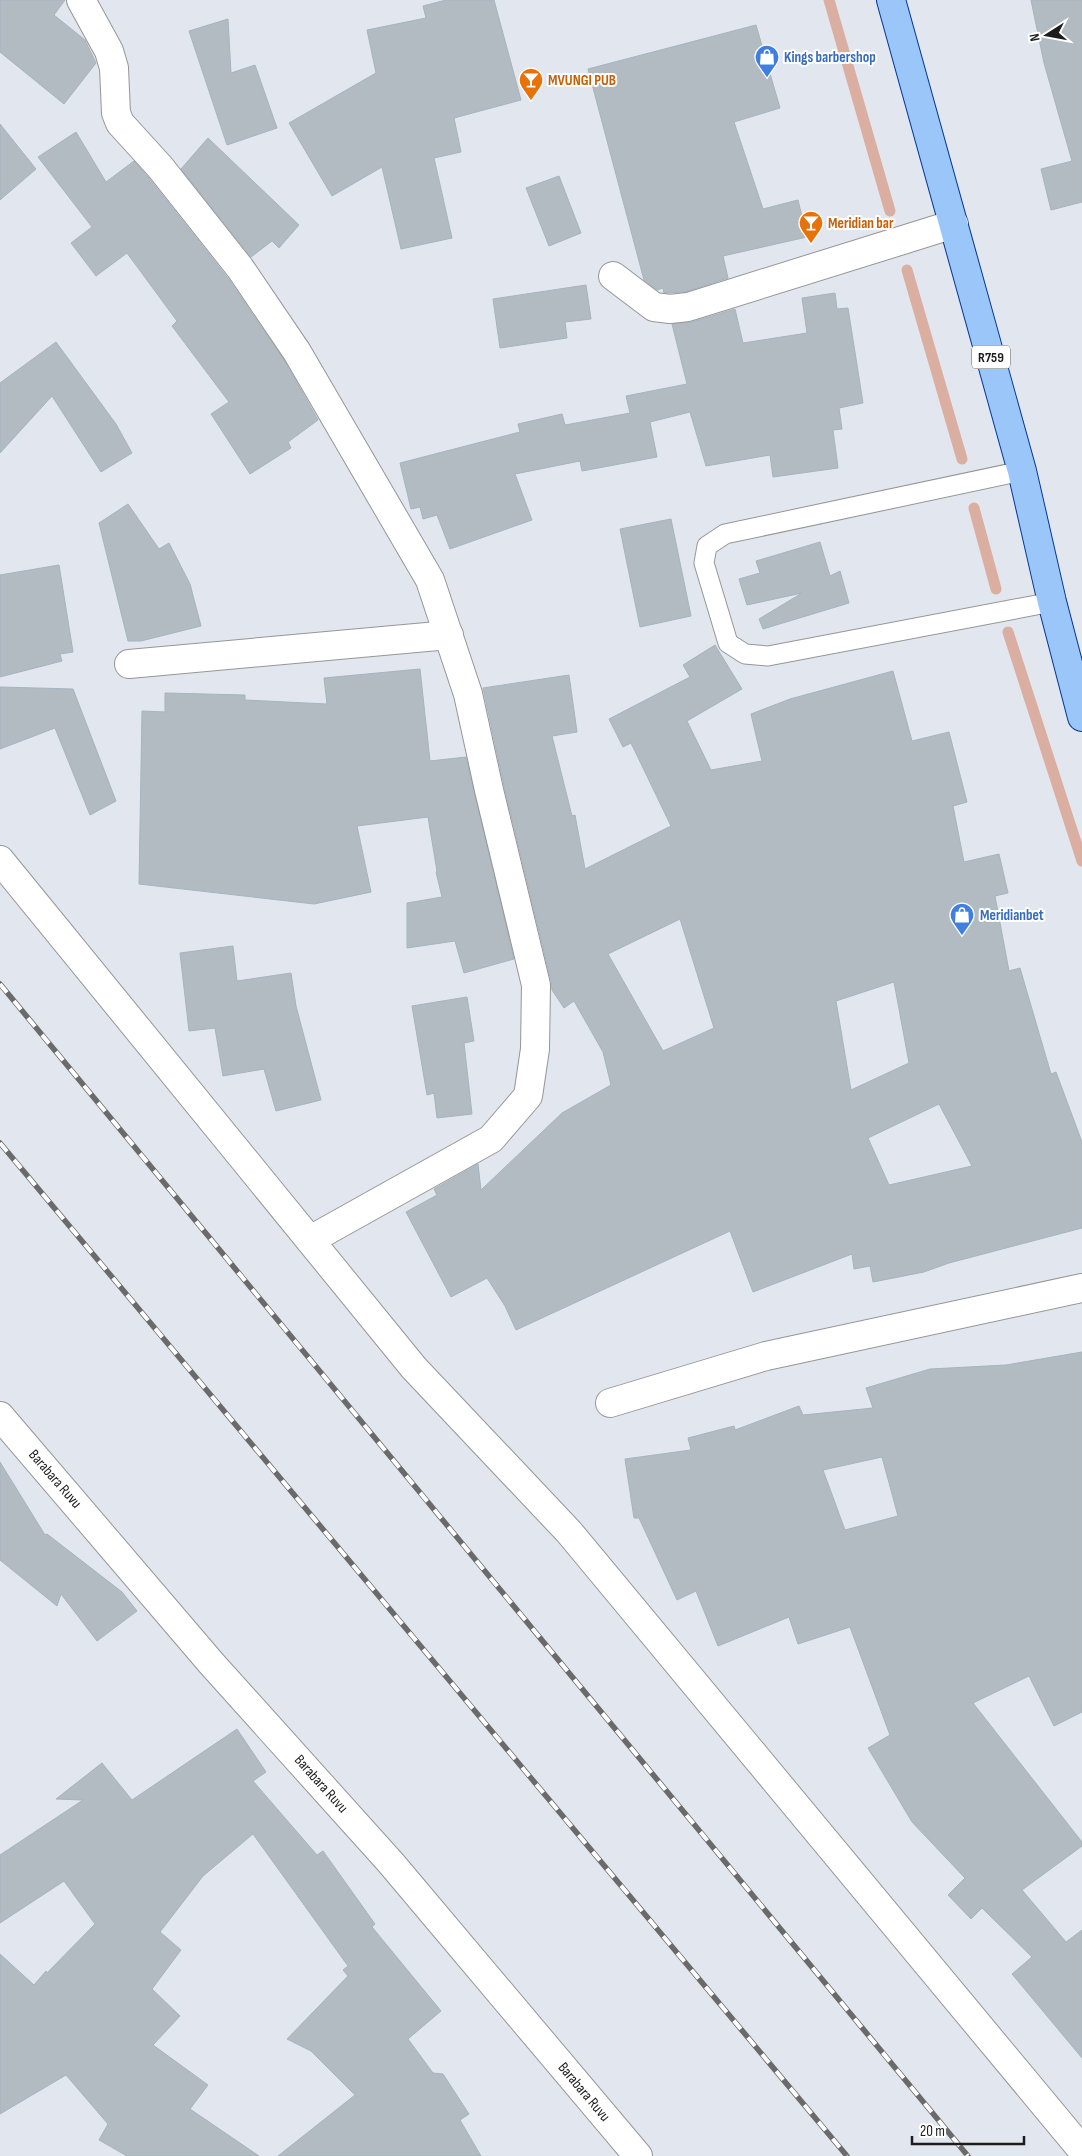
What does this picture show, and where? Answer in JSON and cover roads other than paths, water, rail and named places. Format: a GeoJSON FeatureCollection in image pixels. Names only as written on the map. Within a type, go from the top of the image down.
{"type":"FeatureCollection","features":[{"type":"Feature","properties":{"kind":"main road","name":"R759"},"geometry":{"type":"LineString","coordinates":[[891,0],[1022,471],[1052,602],[1082,717]]}},
{"type":"Feature","properties":{"kind":"street"},"geometry":{"type":"LineString","coordinates":[[81,0],[109,52],[114,68],[116,113],[120,122],[160,167],[240,268],[298,352],[430,580],[468,694],[536,985],[535,1049],[528,1096],[491,1139],[310,1240]]}},
{"type":"Feature","properties":{"kind":"street"},"geometry":{"type":"LineString","coordinates":[[613,276],[654,307],[670,309],[688,307],[954,224]]}},
{"type":"Feature","properties":{"kind":"street"},"geometry":{"type":"LineString","coordinates":[[129,664],[449,636]]}},
{"type":"Feature","properties":{"kind":"street"},"geometry":{"type":"LineString","coordinates":[[0,860],[414,1368],[569,1532],[1082,2150]]}},
{"type":"Feature","properties":{"kind":"street"},"geometry":{"type":"LineString","coordinates":[[610,1403],[766,1356],[1082,1288]]}},
{"type":"Feature","properties":{"kind":"street","name":"Barabara Ruvu"},"geometry":{"type":"LineString","coordinates":[[0,1416],[212,1664],[391,1862],[638,2156]]}},
{"type":"Feature","properties":{"kind":"lane"},"geometry":{"type":"LineString","coordinates":[[1022,471],[725,534],[707,546],[704,563],[728,643],[745,654],[768,656],[1052,602]]}},
{"type":"Feature","properties":{"kind":"waterway"},"geometry":{"type":"LineString","coordinates":[[829,0],[890,211]]}},
{"type":"Feature","properties":{"kind":"waterway"},"geometry":{"type":"LineString","coordinates":[[907,270],[962,459]]}},
{"type":"Feature","properties":{"kind":"waterway"},"geometry":{"type":"LineString","coordinates":[[974,508],[996,589]]}},
{"type":"Feature","properties":{"kind":"waterway"},"geometry":{"type":"LineString","coordinates":[[1008,632],[1082,861]]}},
{"type":"Feature","properties":{"kind":"railway"},"geometry":{"type":"LineString","coordinates":[[0,984],[968,2156]]}},
{"type":"Feature","properties":{"kind":"railway"},"geometry":{"type":"LineString","coordinates":[[0,1143],[847,2156]]}},
{"type":"Feature","properties":{"kind":"place","name":"Kings barbershop"},"geometry":{"type":"Point","coordinates":[767,78]}},
{"type":"Feature","properties":{"kind":"place","name":"MVUNGI PUB"},"geometry":{"type":"Point","coordinates":[531,101]}},
{"type":"Feature","properties":{"kind":"place","name":"Meridian bar"},"geometry":{"type":"Point","coordinates":[811,244]}},
{"type":"Feature","properties":{"kind":"place","name":"Meridianbet"},"geometry":{"type":"Point","coordinates":[962,936]}}]}
